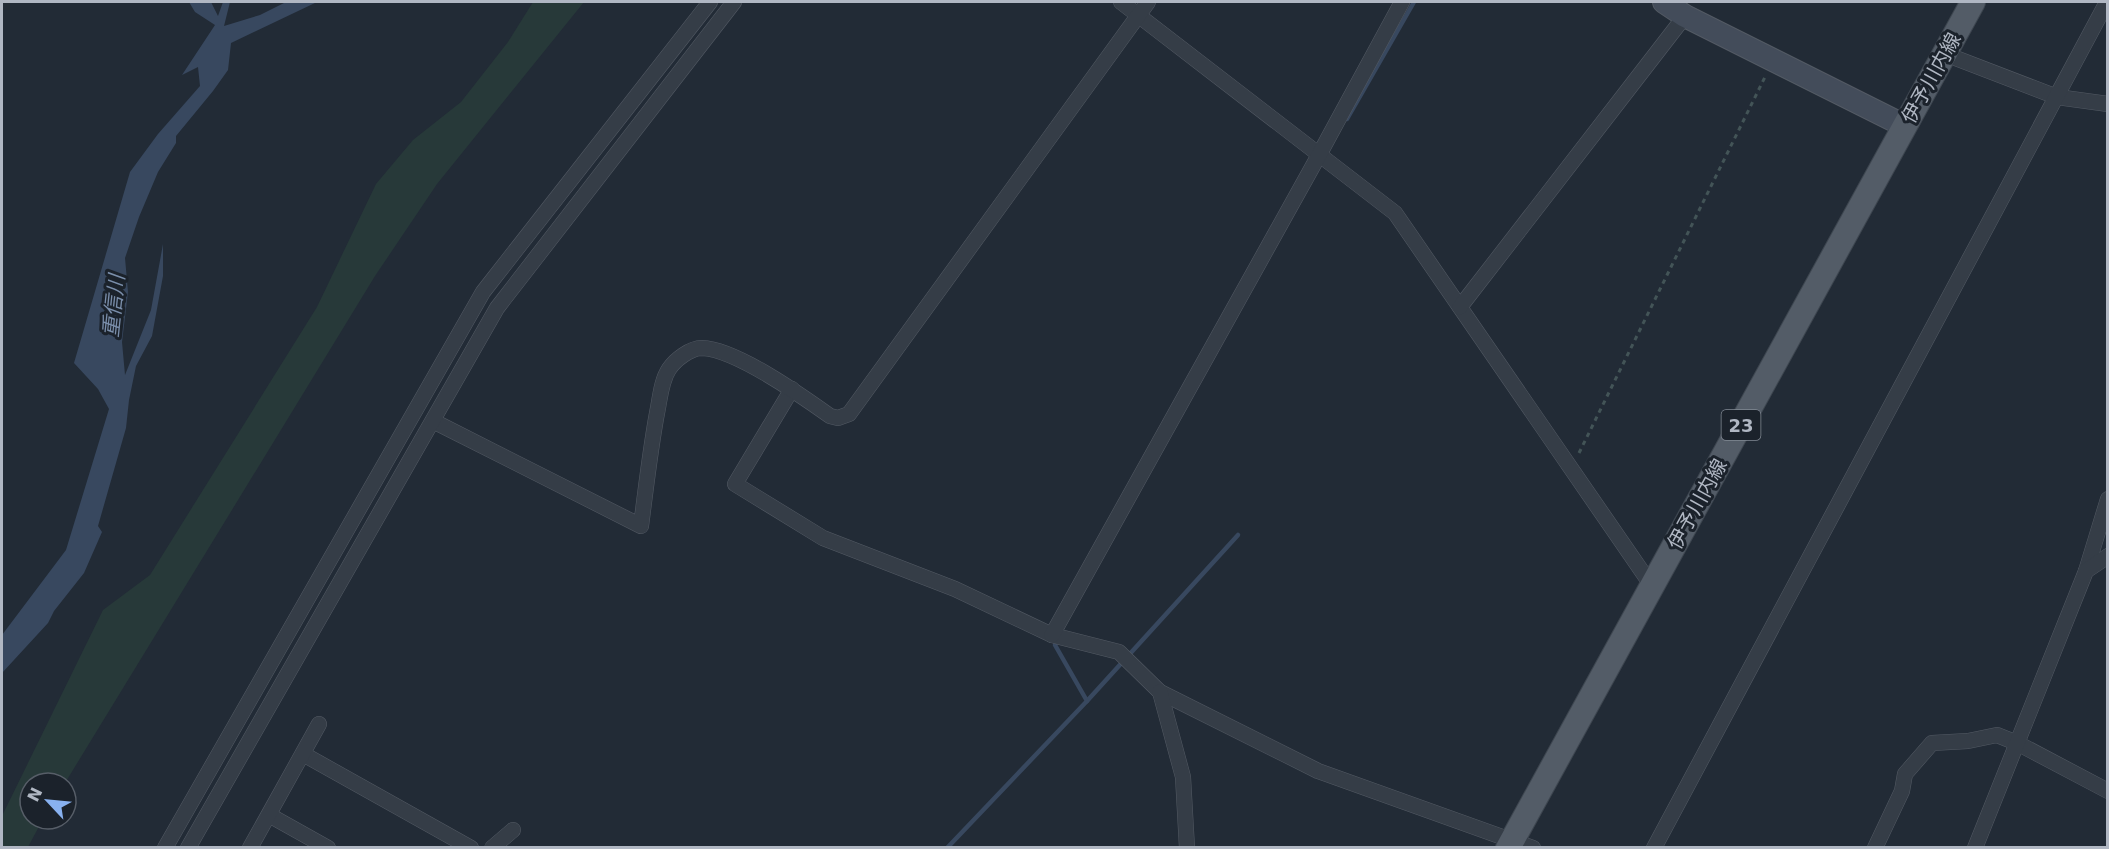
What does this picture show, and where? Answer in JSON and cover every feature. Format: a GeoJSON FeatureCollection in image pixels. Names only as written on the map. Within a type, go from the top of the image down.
{"type":"FeatureCollection","features":[{"type":"Feature","properties":{"kind":"main road","name":"伊予川内線"},"geometry":{"type":"LineString","coordinates":[[1518,845],[1652,586],[1973,2]]}},
{"type":"Feature","properties":{"kind":"street"},"geometry":{"type":"LineString","coordinates":[[165,848],[483,292],[710,2]]}},
{"type":"Feature","properties":{"kind":"street"},"geometry":{"type":"LineString","coordinates":[[188,848],[496,308],[734,2]]}},
{"type":"Feature","properties":{"kind":"street"},"geometry":{"type":"LineString","coordinates":[[1121,2],[1143,8],[1319,155],[1395,213],[1652,586]]}},
{"type":"Feature","properties":{"kind":"street"},"geometry":{"type":"LineString","coordinates":[[1052,635],[1402,2]]}},
{"type":"Feature","properties":{"kind":"street"},"geometry":{"type":"LineString","coordinates":[[1664,2],[1686,16],[1905,126]]}},
{"type":"Feature","properties":{"kind":"street"},"geometry":{"type":"LineString","coordinates":[[1654,848],[2107,2]]}},
{"type":"Feature","properties":{"kind":"street"},"geometry":{"type":"LineString","coordinates":[[433,420],[641,526],[652,441],[661,394],[668,371],[676,360],[700,348],[720,352],[792,389],[830,416],[838,417],[849,414],[1143,8]]}},
{"type":"Feature","properties":{"kind":"street"},"geometry":{"type":"LineString","coordinates":[[1460,307],[1686,16]]}},
{"type":"Feature","properties":{"kind":"street"},"geometry":{"type":"LineString","coordinates":[[1945,54],[2057,97],[2108,104]]}},
{"type":"Feature","properties":{"kind":"street"},"geometry":{"type":"LineString","coordinates":[[792,389],[735,484],[823,538],[955,589],[1052,635],[1119,652],[1160,692],[1318,771],[1518,845]]}},
{"type":"Feature","properties":{"kind":"street"},"geometry":{"type":"LineString","coordinates":[[1975,848],[2086,571],[2108,499]]}},
{"type":"Feature","properties":{"kind":"street"},"geometry":{"type":"LineString","coordinates":[[2086,571],[2108,555]]}},
{"type":"Feature","properties":{"kind":"street"},"geometry":{"type":"LineString","coordinates":[[1160,692],[1183,777],[1186,848]]}},
{"type":"Feature","properties":{"kind":"street"},"geometry":{"type":"LineString","coordinates":[[250,848],[319,724]]}},
{"type":"Feature","properties":{"kind":"street"},"geometry":{"type":"LineString","coordinates":[[1875,848],[1902,791],[1905,774],[1932,743],[1968,741],[1997,735],[2108,791]]}},
{"type":"Feature","properties":{"kind":"street"},"geometry":{"type":"LineString","coordinates":[[303,754],[471,848]]}},
{"type":"Feature","properties":{"kind":"street"},"geometry":{"type":"LineString","coordinates":[[269,815],[328,848]]}},
{"type":"Feature","properties":{"kind":"street"},"geometry":{"type":"LineString","coordinates":[[492,848],[513,830]]}},
{"type":"Feature","properties":{"kind":"path"},"geometry":{"type":"LineString","coordinates":[[1571,468],[1773,60]]}},
{"type":"Feature","properties":{"kind":"shaded area"},"geometry":{"type":"Polygon","coordinates":[[[533,2],[584,2],[437,184],[375,276],[72,771],[24,771],[103,610],[150,575],[317,307],[376,184],[413,140],[461,102],[508,42],[533,2]]]}},
{"type":"Feature","properties":{"kind":"shaded area"},"geometry":{"type":"Polygon","coordinates":[[[18,783],[18,831],[37,831],[28,847],[2,847],[2,816],[18,783]]]}},
{"type":"Feature","properties":{"kind":"water","name":"重信川"},"geometry":{"type":"Polygon","coordinates":[[[189,2],[211,2],[218,16],[223,2],[230,2],[224,26],[260,15],[286,2],[317,2],[231,43],[228,70],[176,136],[176,143],[158,172],[125,258],[128,292],[122,342],[125,375],[151,310],[163,244],[163,276],[152,336],[136,366],[126,428],[98,526],[102,532],[84,573],[54,611],[48,623],[2,673],[2,635],[66,550],[109,409],[98,389],[74,363],[130,172],[158,134],[200,86],[198,67],[182,75],[215,25],[195,12],[189,2]]]}},
{"type":"Feature","properties":{"kind":"waterway"},"geometry":{"type":"LineString","coordinates":[[1347,119],[1414,2]]}},
{"type":"Feature","properties":{"kind":"waterway"},"geometry":{"type":"LineString","coordinates":[[1087,701],[1238,535]]}},
{"type":"Feature","properties":{"kind":"waterway"},"geometry":{"type":"LineString","coordinates":[[947,848],[1087,701],[1055,645],[1057,640]]}}]}
